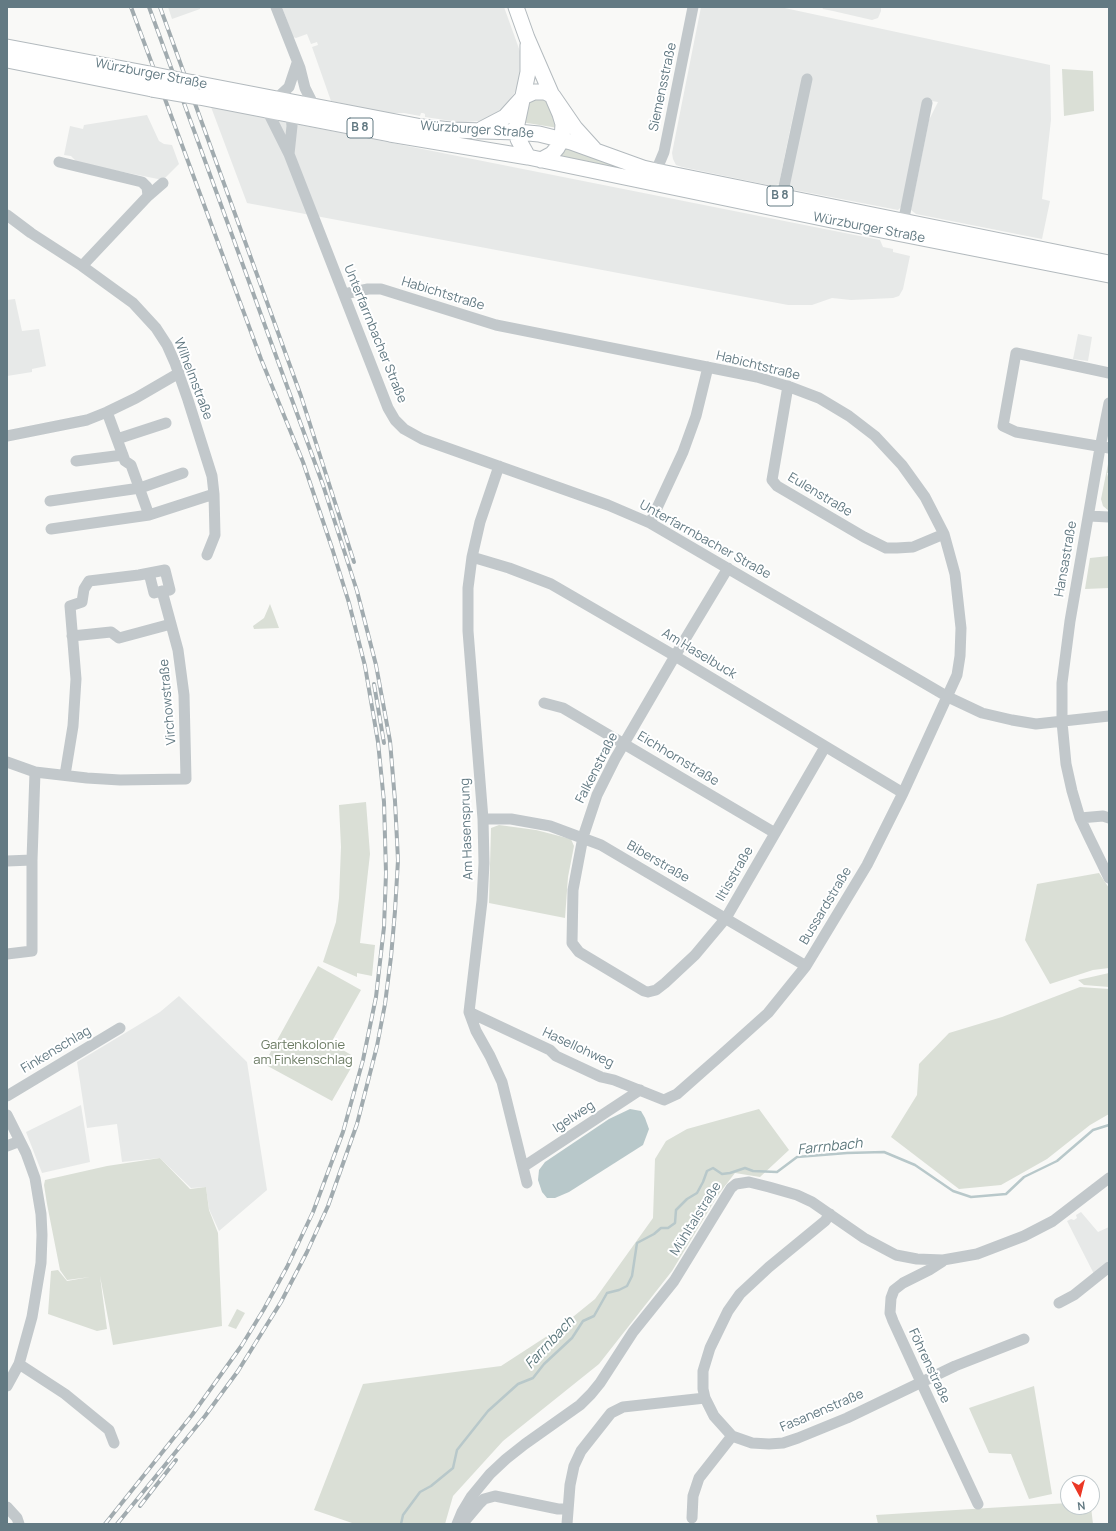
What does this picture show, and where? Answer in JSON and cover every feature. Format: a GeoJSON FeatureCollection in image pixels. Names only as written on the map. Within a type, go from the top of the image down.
{"type":"FeatureCollection","features":[{"type":"Feature","properties":{"kind":"main road"},"geometry":{"type":"LineString","coordinates":[[516,7],[527,38],[553,96],[563,124],[562,139],[552,154],[534,159],[519,143],[517,132],[517,120],[528,72],[527,38]]}},
{"type":"Feature","properties":{"kind":"main road","name":"Würzburger Straße"},"geometry":{"type":"LineString","coordinates":[[7,47],[194,82],[272,105]]}},
{"type":"Feature","properties":{"kind":"main road","name":"Würzburger Straße"},"geometry":{"type":"LineString","coordinates":[[7,60],[199,97],[272,105],[390,134],[534,159],[628,178],[1109,263]]}},
{"type":"Feature","properties":{"kind":"main road"},"geometry":{"type":"LineString","coordinates":[[481,130],[505,117],[523,97],[545,92],[553,96],[575,128],[595,150]]}},
{"type":"Feature","properties":{"kind":"main road","name":"Würzburger Straße"},"geometry":{"type":"LineString","coordinates":[[293,109],[314,106],[422,127],[451,130],[517,132],[562,139],[643,168],[782,196],[902,227],[1109,275]]}},
{"type":"Feature","properties":{"kind":"street"},"geometry":{"type":"LineString","coordinates":[[276,7],[300,68],[305,88],[314,106]]}},
{"type":"Feature","properties":{"kind":"street","name":"Siemensstraße"},"geometry":{"type":"LineString","coordinates":[[656,171],[664,152],[693,7]]}},
{"type":"Feature","properties":{"kind":"street"},"geometry":{"type":"LineString","coordinates":[[272,105],[289,87],[297,63]]}},
{"type":"Feature","properties":{"kind":"street"},"geometry":{"type":"LineString","coordinates":[[782,196],[807,79]]}},
{"type":"Feature","properties":{"kind":"street","name":"Würzburger Straße"},"geometry":{"type":"LineString","coordinates":[[902,227],[927,103]]}},
{"type":"Feature","properties":{"kind":"street","name":"Unterfarrnbacher Straße"},"geometry":{"type":"LineString","coordinates":[[272,105],[282,140],[289,154],[344,294],[373,373],[388,408],[395,420],[404,428],[422,439],[608,504],[650,522],[948,697],[982,713],[1036,724],[1109,716]]}},
{"type":"Feature","properties":{"kind":"street"},"geometry":{"type":"LineString","coordinates":[[282,140],[284,124],[293,109]]}},
{"type":"Feature","properties":{"kind":"street","name":"Unterfarrnbacher Straße"},"geometry":{"type":"LineString","coordinates":[[289,154],[293,109]]}},
{"type":"Feature","properties":{"kind":"street"},"geometry":{"type":"LineString","coordinates":[[59,162],[142,182],[147,187],[148,196]]}},
{"type":"Feature","properties":{"kind":"street","name":"Würzburger Straße"},"geometry":{"type":"LineString","coordinates":[[628,178],[645,175],[656,171]]}},
{"type":"Feature","properties":{"kind":"street"},"geometry":{"type":"LineString","coordinates":[[82,266],[148,196],[163,183]]}},
{"type":"Feature","properties":{"kind":"street","name":"Wilhelmstraße"},"geometry":{"type":"LineString","coordinates":[[7,215],[134,303],[146,315],[167,345],[179,373],[212,476],[215,535],[207,555]]}},
{"type":"Feature","properties":{"kind":"street","name":"Habichtstraße"},"geometry":{"type":"LineString","coordinates":[[344,294],[368,289],[381,289],[496,325],[757,377],[788,386],[819,398],[849,416],[875,436],[902,465],[925,497],[944,534],[955,574],[961,628],[960,656],[957,675],[948,697]]}},
{"type":"Feature","properties":{"kind":"street"},"geometry":{"type":"LineString","coordinates":[[1104,448],[1016,432],[1003,426],[1016,353],[1109,373]]}},
{"type":"Feature","properties":{"kind":"street"},"geometry":{"type":"LineString","coordinates":[[650,522],[683,452],[696,416],[708,367]]}},
{"type":"Feature","properties":{"kind":"street"},"geometry":{"type":"LineString","coordinates":[[7,436],[70,424],[107,412],[136,398],[179,373]]}},
{"type":"Feature","properties":{"kind":"street","name":"Eulenstraße"},"geometry":{"type":"LineString","coordinates":[[788,386],[772,480],[777,486],[864,537],[886,548],[913,547],[944,534]]}},
{"type":"Feature","properties":{"kind":"street","name":"Hansastraße"},"geometry":{"type":"LineString","coordinates":[[1062,722],[1062,683],[1071,614],[1089,516],[1104,448],[1109,403]]}},
{"type":"Feature","properties":{"kind":"street"},"geometry":{"type":"LineString","coordinates":[[107,412],[125,461],[131,465],[149,515]]}},
{"type":"Feature","properties":{"kind":"street"},"geometry":{"type":"LineString","coordinates":[[117,439],[166,423]]}},
{"type":"Feature","properties":{"kind":"street"},"geometry":{"type":"LineString","coordinates":[[76,461],[123,455]]}},
{"type":"Feature","properties":{"kind":"street","name":"Am Hasensprung"},"geometry":{"type":"LineString","coordinates":[[498,466],[480,522],[472,556],[468,588],[468,631],[484,863],[482,900],[469,1012],[476,1031],[502,1082],[527,1183]]}},
{"type":"Feature","properties":{"kind":"street"},"geometry":{"type":"LineString","coordinates":[[50,501],[140,488],[183,473]]}},
{"type":"Feature","properties":{"kind":"street"},"geometry":{"type":"LineString","coordinates":[[51,528],[149,515],[214,494]]}},
{"type":"Feature","properties":{"kind":"street"},"geometry":{"type":"LineString","coordinates":[[1089,516],[1109,517]]}},
{"type":"Feature","properties":{"kind":"street","name":"Am Haselbuck"},"geometry":{"type":"LineString","coordinates":[[472,556],[509,568],[550,584],[675,656],[903,793]]}},
{"type":"Feature","properties":{"kind":"street","name":"Falkenstraße"},"geometry":{"type":"LineString","coordinates":[[644,991],[579,952],[572,943],[573,890],[583,837],[597,795],[613,764],[728,568]]}},
{"type":"Feature","properties":{"kind":"street"},"geometry":{"type":"LineString","coordinates":[[7,762],[36,772],[65,775],[76,679],[70,606],[82,602],[84,589],[89,581],[165,570],[170,590],[154,593],[149,573]]}},
{"type":"Feature","properties":{"kind":"street","name":"Virchowstraße"},"geometry":{"type":"LineString","coordinates":[[65,775],[120,780],[186,779],[184,695],[178,650],[162,591]]}},
{"type":"Feature","properties":{"kind":"street"},"geometry":{"type":"LineString","coordinates":[[72,636],[111,632],[119,638],[171,624]]}},
{"type":"Feature","properties":{"kind":"street","name":"Bussardstraße"},"geometry":{"type":"LineString","coordinates":[[677,1094],[768,1013],[806,966],[867,864],[903,793],[948,697]]}},
{"type":"Feature","properties":{"kind":"street","name":"Eichhornstraße"},"geometry":{"type":"LineString","coordinates":[[544,703],[564,708],[775,833]]}},
{"type":"Feature","properties":{"kind":"street"},"geometry":{"type":"LineString","coordinates":[[1062,722],[1066,764],[1080,818],[1109,878]]}},
{"type":"Feature","properties":{"kind":"street","name":"Iltisstraße"},"geometry":{"type":"LineString","coordinates":[[644,991],[648,992],[656,990],[665,983],[695,955],[726,918],[825,747]]}},
{"type":"Feature","properties":{"kind":"street"},"geometry":{"type":"LineString","coordinates":[[7,954],[32,951],[32,860],[36,772]]}},
{"type":"Feature","properties":{"kind":"street"},"geometry":{"type":"LineString","coordinates":[[1080,818],[1103,816],[1109,818]]}},
{"type":"Feature","properties":{"kind":"street","name":"Biberstraße"},"geometry":{"type":"LineString","coordinates":[[482,819],[511,819],[550,826],[583,837],[601,845],[806,966]]}},
{"type":"Feature","properties":{"kind":"street"},"geometry":{"type":"LineString","coordinates":[[7,861],[32,860]]}},
{"type":"Feature","properties":{"kind":"street","name":"Hasellohweg"},"geometry":{"type":"LineString","coordinates":[[469,1012],[550,1050],[556,1056],[601,1077],[614,1080],[664,1100],[677,1094]]}},
{"type":"Feature","properties":{"kind":"street","name":"Finkenschlag"},"geometry":{"type":"LineString","coordinates":[[7,1096],[120,1028]]}},
{"type":"Feature","properties":{"kind":"street","name":"Igelweg"},"geometry":{"type":"LineString","coordinates":[[524,1167],[640,1090]]}},
{"type":"Feature","properties":{"kind":"street"},"geometry":{"type":"LineString","coordinates":[[7,1114],[26,1153],[35,1178],[41,1214],[42,1234],[41,1263],[32,1317],[19,1364],[7,1386]]}},
{"type":"Feature","properties":{"kind":"street"},"geometry":{"type":"LineString","coordinates":[[7,1146],[20,1141]]}},
{"type":"Feature","properties":{"kind":"street","name":"Mühltalstraße"},"geometry":{"type":"LineString","coordinates":[[457,1523],[471,1497],[490,1474],[506,1459],[580,1405],[591,1394],[600,1383],[633,1332],[674,1281],[731,1188],[736,1184],[749,1182],[769,1187],[812,1202],[864,1238],[896,1255],[917,1259],[943,1260],[977,1254],[1024,1236],[1053,1221],[1109,1178]]}},
{"type":"Feature","properties":{"kind":"street","name":"Fasanenstraße"},"geometry":{"type":"LineString","coordinates":[[830,1214],[825,1221],[740,1294],[728,1311],[710,1348],[702,1380],[705,1398],[714,1416],[732,1436],[752,1443],[769,1444],[782,1443],[798,1438],[847,1418],[955,1366],[1024,1340]]}},
{"type":"Feature","properties":{"kind":"street","name":"Föhrenstraße"},"geometry":{"type":"LineString","coordinates":[[943,1260],[903,1282],[894,1290],[891,1298],[890,1313],[978,1504]]}},
{"type":"Feature","properties":{"kind":"street"},"geometry":{"type":"LineString","coordinates":[[1059,1303],[1074,1296],[1109,1267]]}},
{"type":"Feature","properties":{"kind":"street"},"geometry":{"type":"LineString","coordinates":[[19,1364],[65,1394],[109,1430],[114,1442]]}},
{"type":"Feature","properties":{"kind":"street"},"geometry":{"type":"LineString","coordinates":[[567,1524],[570,1485],[574,1466],[581,1451],[611,1412],[623,1407],[705,1398]]}},
{"type":"Feature","properties":{"kind":"street"},"geometry":{"type":"LineString","coordinates":[[692,1518],[693,1496],[699,1478],[732,1436]]}},
{"type":"Feature","properties":{"kind":"street"},"geometry":{"type":"LineString","coordinates":[[457,1523],[464,1522],[484,1499],[494,1496],[558,1509],[568,1509]]}},
{"type":"Feature","properties":{"kind":"street"},"geometry":{"type":"LineString","coordinates":[[7,1507],[17,1518],[19,1524]]}},
{"type":"Feature","properties":{"kind":"shaded area"},"geometry":{"type":"Polygon","coordinates":[[[168,7],[200,7],[200,9],[172,19],[168,7]]]}},
{"type":"Feature","properties":{"kind":"shaded area"},"geometry":{"type":"Polygon","coordinates":[[[282,7],[504,7],[522,57],[522,72],[517,89],[504,108],[496,114],[479,121],[466,122],[425,117],[425,114],[423,113],[421,113],[420,116],[404,113],[387,113],[331,101],[312,47],[318,45],[317,42],[311,44],[307,34],[296,38],[293,37],[282,7]]]}},
{"type":"Feature","properties":{"kind":"shaded area"},"geometry":{"type":"Polygon","coordinates":[[[701,7],[780,7],[1050,65],[1051,120],[1042,199],[1050,201],[1042,239],[916,214],[911,210],[929,120],[938,102],[925,100],[901,207],[898,210],[779,187],[799,87],[779,184],[773,186],[676,165],[672,153],[701,7]]]}},
{"type":"Feature","properties":{"kind":"shaded area"},"geometry":{"type":"Polygon","coordinates":[[[822,7],[881,7],[881,11],[878,18],[872,20],[823,9],[822,7]]]}},
{"type":"Feature","properties":{"kind":"shaded area"},"geometry":{"type":"Polygon","coordinates":[[[211,107],[880,240],[883,247],[893,249],[893,252],[910,256],[903,289],[899,296],[893,298],[851,300],[832,298],[812,305],[788,305],[247,203],[211,107]]]}},
{"type":"Feature","properties":{"kind":"shaded area"},"geometry":{"type":"Polygon","coordinates":[[[147,115],[159,141],[164,144],[172,145],[179,164],[163,180],[78,163],[71,156],[64,155],[70,126],[83,129],[84,125],[147,115]]]}},
{"type":"Feature","properties":{"kind":"shaded area"},"geometry":{"type":"Polygon","coordinates":[[[15,299],[22,331],[39,329],[46,366],[32,369],[32,372],[7,376],[7,300],[15,299]]]}},
{"type":"Feature","properties":{"kind":"shaded area"},"geometry":{"type":"Polygon","coordinates":[[[1078,334],[1092,337],[1088,361],[1073,359],[1078,334]]]}},
{"type":"Feature","properties":{"kind":"shaded area"},"geometry":{"type":"Polygon","coordinates":[[[179,996],[247,1062],[267,1190],[219,1231],[209,1209],[206,1187],[191,1188],[160,1158],[122,1162],[117,1124],[87,1128],[77,1062],[160,1012],[179,996]]]}},
{"type":"Feature","properties":{"kind":"shaded area"},"geometry":{"type":"Polygon","coordinates":[[[81,1105],[90,1162],[42,1173],[26,1132],[81,1105]]]}},
{"type":"Feature","properties":{"kind":"shaded area"},"geometry":{"type":"Polygon","coordinates":[[[630,1109],[641,1111],[649,1129],[643,1145],[569,1192],[555,1198],[547,1198],[542,1192],[538,1180],[539,1170],[545,1162],[609,1119],[630,1109]]]}},
{"type":"Feature","properties":{"kind":"shaded area"},"geometry":{"type":"Polygon","coordinates":[[[1081,1212],[1098,1232],[1109,1227],[1109,1260],[1094,1274],[1067,1221],[1071,1219],[1074,1220],[1077,1218],[1076,1215],[1081,1212]]]}},
{"type":"Feature","properties":{"kind":"green space"},"geometry":{"type":"Polygon","coordinates":[[[1062,69],[1093,71],[1094,111],[1064,116],[1062,69]]]}},
{"type":"Feature","properties":{"kind":"green space"},"geometry":{"type":"Polygon","coordinates":[[[546,97],[558,128],[521,122],[530,99],[546,97]]]}},
{"type":"Feature","properties":{"kind":"green space"},"geometry":{"type":"Polygon","coordinates":[[[564,145],[640,173],[555,157],[564,145]]]}},
{"type":"Feature","properties":{"kind":"green space"},"geometry":{"type":"Polygon","coordinates":[[[1109,459],[1109,473],[1107,473],[1109,481],[1109,511],[1103,506],[1101,499],[1109,459]]]}},
{"type":"Feature","properties":{"kind":"green space"},"geometry":{"type":"Polygon","coordinates":[[[1109,556],[1109,588],[1085,589],[1090,558],[1109,556]]]}},
{"type":"Feature","properties":{"kind":"green space"},"geometry":{"type":"Polygon","coordinates":[[[270,604],[279,628],[254,629],[253,626],[264,618],[270,604]]]}},
{"type":"Feature","properties":{"kind":"green space"},"geometry":{"type":"Polygon","coordinates":[[[366,802],[370,854],[360,943],[375,945],[372,976],[357,973],[357,977],[323,962],[336,922],[339,898],[341,847],[339,805],[366,802]]]}},
{"type":"Feature","properties":{"kind":"green space"},"geometry":{"type":"Polygon","coordinates":[[[499,825],[536,830],[571,839],[574,846],[568,877],[565,918],[489,903],[491,828],[499,825]]]}},
{"type":"Feature","properties":{"kind":"green space"},"geometry":{"type":"Polygon","coordinates":[[[1099,873],[1109,888],[1109,968],[1093,970],[1050,984],[1025,940],[1037,884],[1099,873]]]}},
{"type":"Feature","properties":{"kind":"green space","name":"Gartenkolonie am Finkenschlag"},"geometry":{"type":"Polygon","coordinates":[[[318,966],[361,990],[331,1043],[353,1056],[351,1068],[332,1101],[264,1064],[318,966]]]}},
{"type":"Feature","properties":{"kind":"green space"},"geometry":{"type":"Polygon","coordinates":[[[1109,973],[1109,987],[1084,985],[1078,980],[1109,973]]]}},
{"type":"Feature","properties":{"kind":"green space"},"geometry":{"type":"Polygon","coordinates":[[[1080,987],[1109,989],[1109,1114],[1090,1125],[1047,1159],[1001,1185],[959,1189],[891,1137],[917,1095],[919,1064],[949,1033],[1002,1017],[1080,987]]]}},
{"type":"Feature","properties":{"kind":"green space"},"geometry":{"type":"Polygon","coordinates":[[[759,1109],[789,1150],[760,1177],[735,1173],[718,1195],[672,1271],[599,1364],[503,1441],[453,1496],[445,1524],[355,1524],[314,1510],[363,1384],[501,1366],[558,1329],[595,1299],[653,1218],[655,1159],[666,1141],[687,1129],[759,1109]]]}},
{"type":"Feature","properties":{"kind":"green space"},"geometry":{"type":"Polygon","coordinates":[[[160,1158],[190,1189],[206,1187],[209,1210],[218,1233],[222,1326],[113,1345],[100,1276],[107,1329],[97,1331],[48,1314],[51,1271],[58,1270],[67,1281],[90,1277],[67,1280],[60,1270],[47,1204],[44,1185],[45,1180],[107,1166],[160,1158]]]}},
{"type":"Feature","properties":{"kind":"green space"},"geometry":{"type":"Polygon","coordinates":[[[237,1309],[245,1313],[236,1329],[228,1326],[237,1309]]]}},
{"type":"Feature","properties":{"kind":"green space"},"geometry":{"type":"Polygon","coordinates":[[[1034,1386],[1052,1494],[1029,1499],[1011,1454],[989,1453],[969,1408],[1034,1386]]]}},
{"type":"Feature","properties":{"kind":"green space"},"geometry":{"type":"Polygon","coordinates":[[[1060,1504],[1060,1515],[1092,1515],[1093,1524],[878,1524],[876,1515],[1060,1504]]]}},
{"type":"Feature","properties":{"kind":"waterway","name":"Farrnbach"},"geometry":{"type":"LineString","coordinates":[[401,1524],[403,1515],[420,1492],[431,1486],[453,1468],[457,1450],[488,1411],[518,1384],[533,1378],[544,1364],[572,1338],[583,1321],[594,1316],[607,1293],[627,1286],[632,1276],[637,1243],[654,1234],[661,1228],[668,1228],[675,1223],[676,1210],[687,1199],[697,1193],[707,1171],[713,1168],[722,1174],[745,1168],[753,1171],[777,1172],[797,1157],[884,1152],[915,1165],[953,1191],[971,1197],[1006,1194],[1024,1177],[1057,1161],[1093,1130],[1109,1125]]}},
{"type":"Feature","properties":{"kind":"railway"},"geometry":{"type":"LineString","coordinates":[[105,1524],[192,1415],[242,1345],[287,1267],[313,1212],[343,1132],[363,1060],[376,997],[384,927],[386,873],[384,802],[378,742],[365,666],[349,603],[303,462],[261,359],[131,7]]}},
{"type":"Feature","properties":{"kind":"railway"},"geometry":{"type":"LineString","coordinates":[[117,1524],[205,1416],[238,1371],[281,1302],[307,1252],[328,1206],[357,1124],[377,1046],[385,1004],[391,957],[398,860],[390,741],[376,665],[357,591],[323,485],[149,7]]}},
{"type":"Feature","properties":{"kind":"railway"},"geometry":{"type":"LineString","coordinates":[[160,7],[301,396],[354,562]]}},
{"type":"Feature","properties":{"kind":"railway"},"geometry":{"type":"LineString","coordinates":[[374,684],[384,743]]}},
{"type":"Feature","properties":{"kind":"railway"},"geometry":{"type":"LineString","coordinates":[[140,1506],[176,1460]]}}]}
